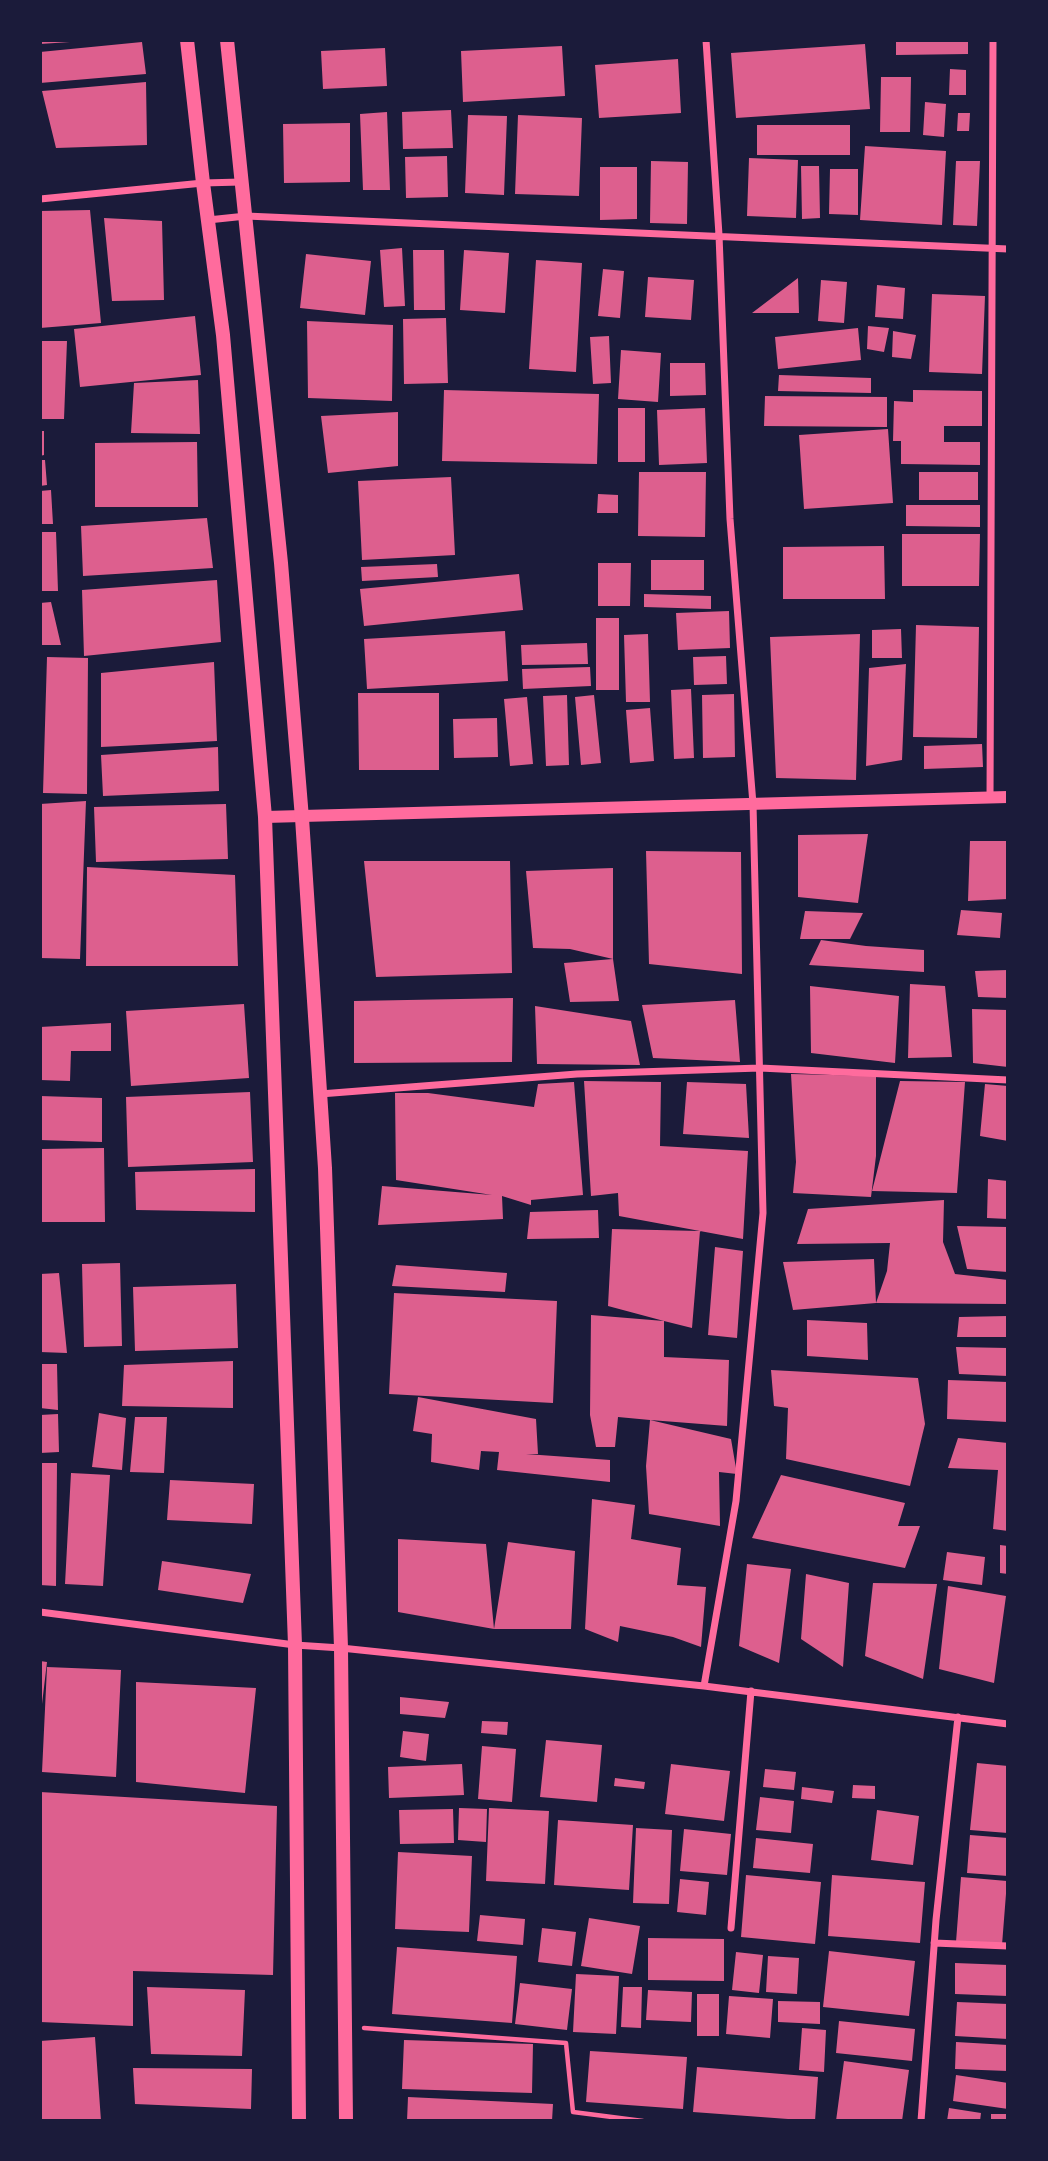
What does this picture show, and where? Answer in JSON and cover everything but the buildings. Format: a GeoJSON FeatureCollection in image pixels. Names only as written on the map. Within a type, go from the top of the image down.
{"type":"FeatureCollection","features":[{"type":"Feature","properties":{"kind":"main road"},"geometry":{"type":"LineString","coordinates":[[187,40],[202,183],[223,335],[265,817],[295,1645],[299,2121]]}},
{"type":"Feature","properties":{"kind":"main road"},"geometry":{"type":"LineString","coordinates":[[227,40],[281,563],[302,818],[320,1094],[327,1218],[341,1648],[346,2121]]}},
{"type":"Feature","properties":{"kind":"street"},"geometry":{"type":"LineString","coordinates":[[704,1686],[736,1501],[762,1227],[753,804],[730,519],[719,235],[706,40]]}},
{"type":"Feature","properties":{"kind":"street"},"geometry":{"type":"LineString","coordinates":[[990,798],[993,40]]}},
{"type":"Feature","properties":{"kind":"street"},"geometry":{"type":"LineString","coordinates":[[40,199],[202,183],[241,182]]}},
{"type":"Feature","properties":{"kind":"street"},"geometry":{"type":"LineString","coordinates":[[208,220],[246,216],[1008,249]]}},
{"type":"Feature","properties":{"kind":"street"},"geometry":{"type":"LineString","coordinates":[[265,817],[1008,797]]}},
{"type":"Feature","properties":{"kind":"street"},"geometry":{"type":"LineString","coordinates":[[320,1094],[577,1074],[760,1068],[1008,1080]]}},
{"type":"Feature","properties":{"kind":"street"},"geometry":{"type":"LineString","coordinates":[[40,1612],[295,1645],[704,1686],[1008,1724]]}},
{"type":"Feature","properties":{"kind":"street"},"geometry":{"type":"LineString","coordinates":[[731,1928],[751,1692]]}},
{"type":"Feature","properties":{"kind":"street"},"geometry":{"type":"LineString","coordinates":[[921,2121],[934,1943],[958,1717]]}},
{"type":"Feature","properties":{"kind":"street"},"geometry":{"type":"LineString","coordinates":[[934,1943],[1008,1946]]}},
{"type":"Feature","properties":{"kind":"path"},"geometry":{"type":"LineString","coordinates":[[346,2027],[566,2043],[573,2112],[643,2121]]}}]}
